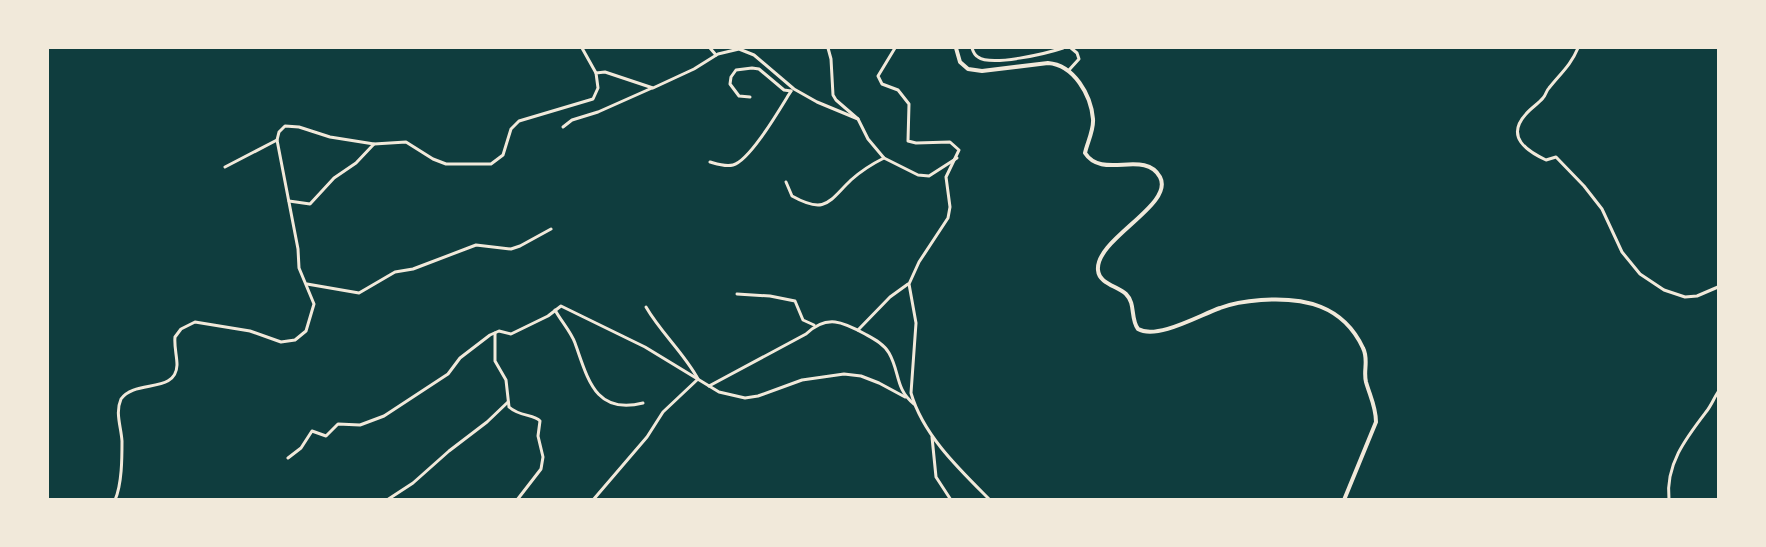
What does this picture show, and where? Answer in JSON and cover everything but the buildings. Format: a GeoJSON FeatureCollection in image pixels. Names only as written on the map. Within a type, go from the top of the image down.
{"type":"FeatureCollection","features":[{"type":"Feature","properties":{"kind":"street"},"geometry":{"type":"LineString","coordinates":[[115,500],[118,489],[122,440],[118,418],[120,399],[136,388],[163,384],[172,377],[177,364],[175,337],[181,329],[195,322],[250,331],[281,342],[295,340],[306,331],[314,304],[299,268],[277,140],[282,129],[290,126],[330,137],[374,144],[406,142],[433,159],[446,164],[494,163],[503,156],[511,130],[519,121],[593,99],[598,88],[596,73],[582,48]]}},
{"type":"Feature","properties":{"kind":"street"},"geometry":{"type":"LineString","coordinates":[[710,48],[716,55]]}},
{"type":"Feature","properties":{"kind":"street"},"geometry":{"type":"LineString","coordinates":[[828,48],[836,100],[858,120],[868,139],[884,158],[924,177],[929,176],[957,158]]}},
{"type":"Feature","properties":{"kind":"street"},"geometry":{"type":"LineString","coordinates":[[895,48],[878,76],[882,84],[898,90],[908,104],[910,113],[906,138],[916,143],[954,143],[958,150],[957,158],[946,177],[950,207],[948,218],[919,262],[909,284],[909,295],[916,314],[910,384],[914,404],[932,437],[990,500]]}},
{"type":"Feature","properties":{"kind":"street"},"geometry":{"type":"LineString","coordinates":[[956,48],[960,62],[974,71],[1048,63],[1056,64],[1074,73],[1082,87],[1092,113],[1093,125],[1085,153],[1088,158],[1102,165],[1144,165],[1155,171],[1161,179],[1162,188],[1157,198],[1110,246],[1098,265],[1099,275],[1130,298],[1135,325],[1138,329],[1153,332],[1234,303],[1288,299],[1310,302],[1328,310],[1344,322],[1358,339],[1366,355],[1366,381],[1376,410],[1376,422],[1344,500]]}},
{"type":"Feature","properties":{"kind":"street"},"geometry":{"type":"LineString","coordinates":[[972,48],[975,56],[984,60],[1011,59],[1063,48]]}},
{"type":"Feature","properties":{"kind":"street"},"geometry":{"type":"LineString","coordinates":[[1069,70],[1079,58],[1078,53],[1071,48]]}},
{"type":"Feature","properties":{"kind":"street"},"geometry":{"type":"LineString","coordinates":[[1578,48],[1568,68],[1547,90],[1543,98],[1520,121],[1518,130],[1521,144],[1525,149],[1546,160],[1556,158],[1584,186],[1602,209],[1629,262],[1655,285],[1679,296],[1691,298],[1718,287]]}},
{"type":"Feature","properties":{"kind":"street"},"geometry":{"type":"LineString","coordinates":[[563,127],[572,120],[598,112],[694,70],[716,55],[728,50],[747,51],[761,60],[792,90],[858,120]]}},
{"type":"Feature","properties":{"kind":"street"},"geometry":{"type":"LineString","coordinates":[[750,97],[739,96],[730,84],[733,73],[744,67],[759,69],[784,90],[792,90]]}},
{"type":"Feature","properties":{"kind":"street"},"geometry":{"type":"LineString","coordinates":[[596,73],[605,72],[652,88]]}},
{"type":"Feature","properties":{"kind":"street"},"geometry":{"type":"LineString","coordinates":[[710,162],[723,166],[738,163],[768,127],[792,90]]}},
{"type":"Feature","properties":{"kind":"street"},"geometry":{"type":"LineString","coordinates":[[225,168],[277,140]]}},
{"type":"Feature","properties":{"kind":"street"},"geometry":{"type":"LineString","coordinates":[[289,201],[310,204],[334,178],[356,162],[374,144]]}},
{"type":"Feature","properties":{"kind":"street"},"geometry":{"type":"LineString","coordinates":[[786,182],[792,196],[805,202],[822,204],[838,196],[858,174],[884,158]]}},
{"type":"Feature","properties":{"kind":"street"},"geometry":{"type":"LineString","coordinates":[[306,284],[359,293],[395,272],[413,269],[476,245],[511,249],[551,229]]}},
{"type":"Feature","properties":{"kind":"street"},"geometry":{"type":"LineString","coordinates":[[858,330],[890,297],[909,284]]}},
{"type":"Feature","properties":{"kind":"street"},"geometry":{"type":"LineString","coordinates":[[737,294],[770,296],[795,301],[803,320],[815,326]]}},
{"type":"Feature","properties":{"kind":"street"},"geometry":{"type":"LineString","coordinates":[[288,458],[301,448],[312,431],[326,436],[338,424],[360,425],[384,416],[442,379],[460,358],[495,332],[511,334],[564,307],[645,347],[719,392],[745,398],[758,396],[802,380],[844,374],[862,376],[879,382],[914,404]]}},
{"type":"Feature","properties":{"kind":"street"},"geometry":{"type":"LineString","coordinates":[[646,307],[662,331],[687,360],[698,379]]}},
{"type":"Feature","properties":{"kind":"street"},"geometry":{"type":"LineString","coordinates":[[555,310],[575,343],[591,386],[596,393],[612,404],[624,407],[643,403]]}},
{"type":"Feature","properties":{"kind":"street"},"geometry":{"type":"LineString","coordinates":[[709,386],[806,334],[815,326],[838,322],[848,324],[886,348],[905,397]]}},
{"type":"Feature","properties":{"kind":"street"},"geometry":{"type":"LineString","coordinates":[[495,332],[495,361],[506,380],[508,402],[515,412],[537,417],[540,421],[538,436],[543,458],[542,469],[517,500]]}},
{"type":"Feature","properties":{"kind":"street"},"geometry":{"type":"LineString","coordinates":[[593,500],[646,437],[663,412],[698,379]]}},
{"type":"Feature","properties":{"kind":"street"},"geometry":{"type":"LineString","coordinates":[[1669,500],[1669,474],[1681,445],[1708,410],[1718,392]]}},
{"type":"Feature","properties":{"kind":"street"},"geometry":{"type":"LineString","coordinates":[[387,500],[412,483],[508,402]]}},
{"type":"Feature","properties":{"kind":"street"},"geometry":{"type":"LineString","coordinates":[[932,437],[936,478],[951,500]]}}]}
